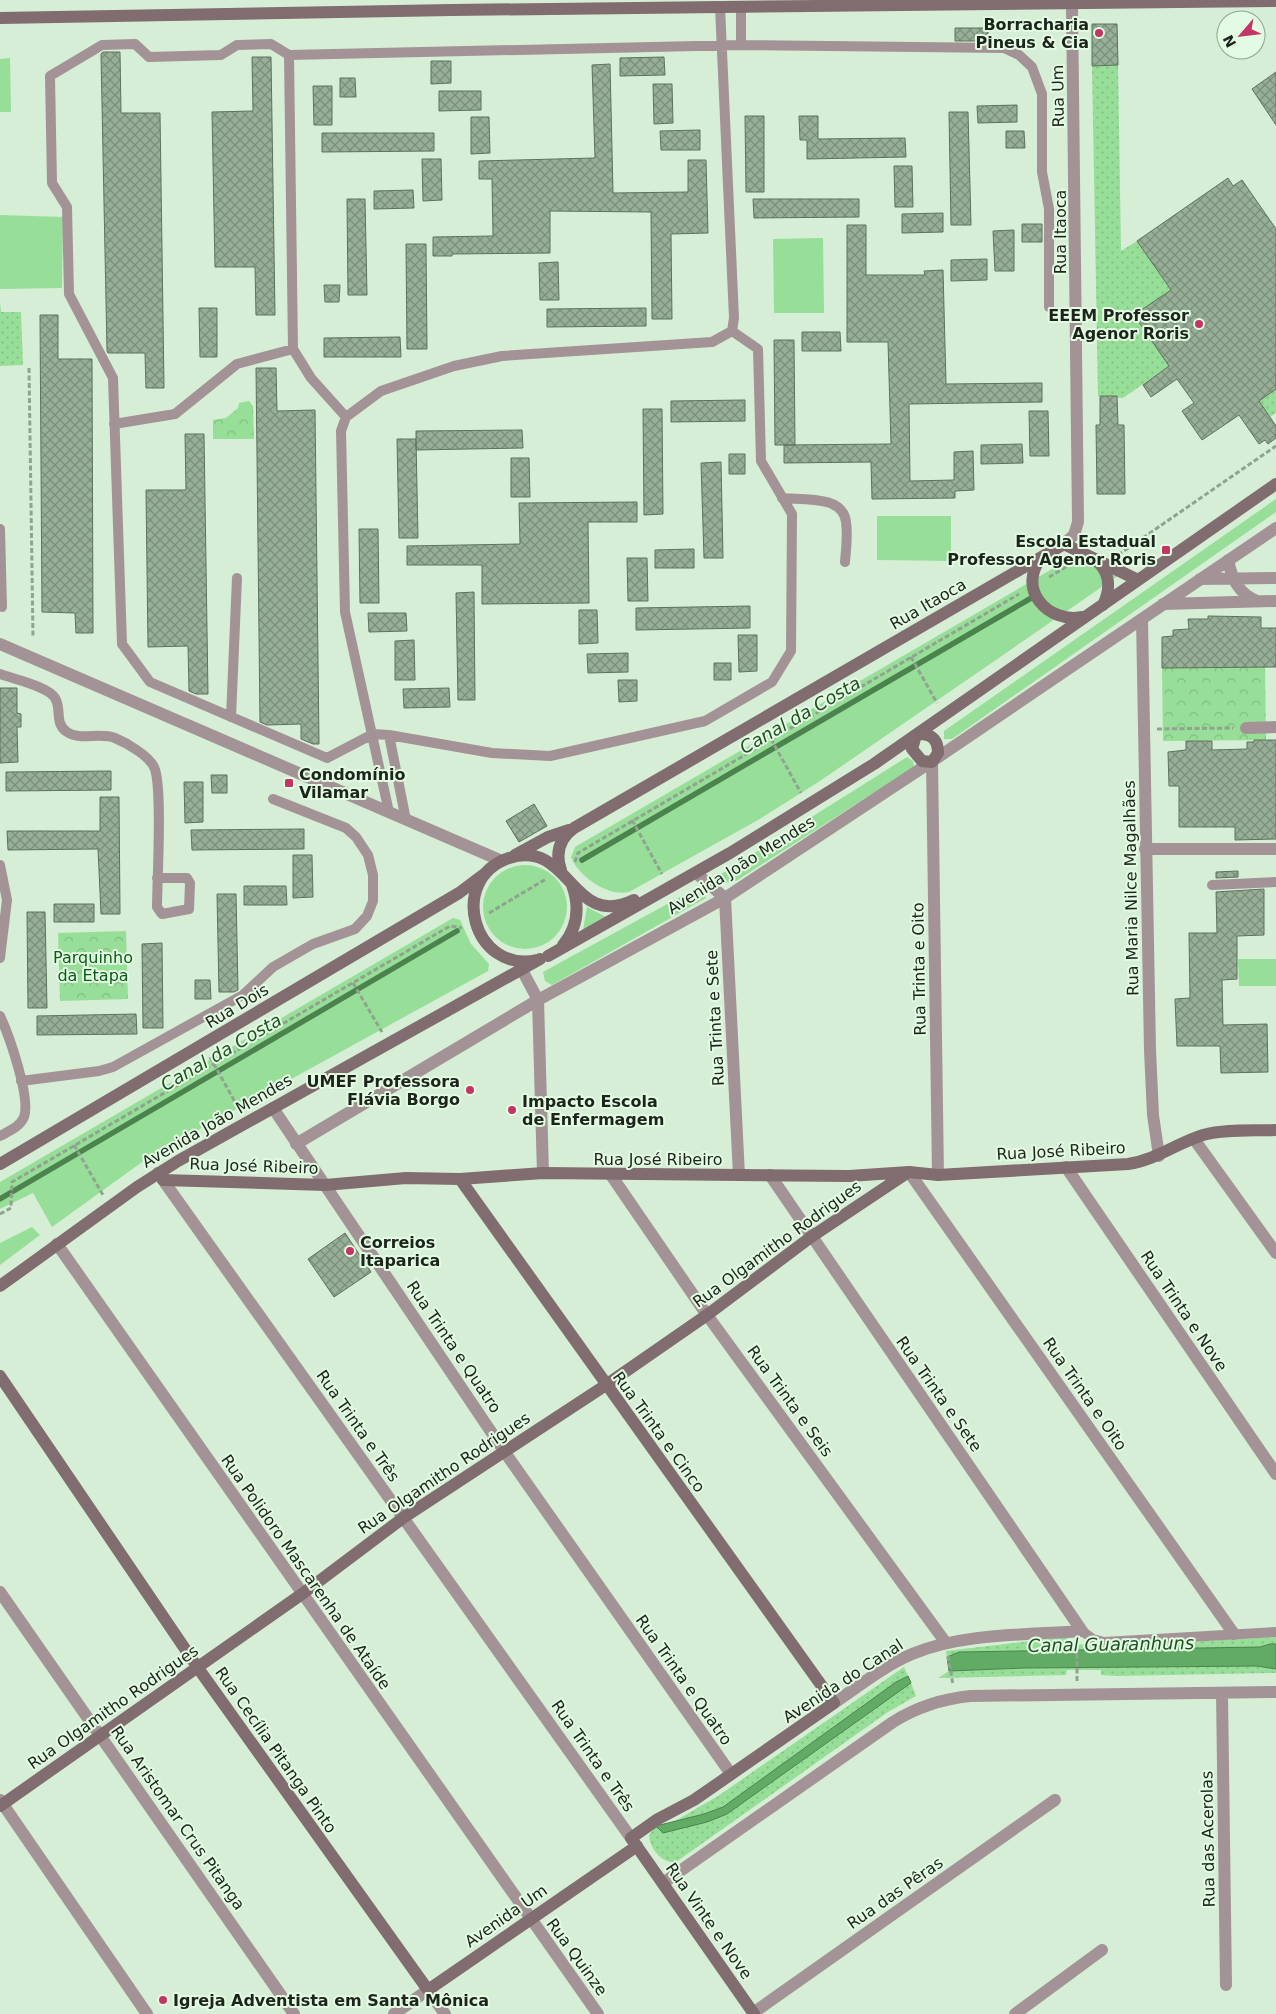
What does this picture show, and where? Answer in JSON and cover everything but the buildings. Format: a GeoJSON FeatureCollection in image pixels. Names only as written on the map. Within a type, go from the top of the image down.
{"type":"FeatureCollection","features":[{"type":"Feature","properties":{"kind":"street"},"geometry":{"type":"LineString","coordinates":[[0,18],[452,5],[740,7],[1276,1]]}},
{"type":"Feature","properties":{"kind":"street","name":"Rua Um"},"geometry":{"type":"LineString","coordinates":[[1072,4],[1075,158]]}},
{"type":"Feature","properties":{"kind":"street","name":"Rua Itaoca"},"geometry":{"type":"LineString","coordinates":[[574,828],[1044,556],[1064,544],[1074,535],[1078,522],[1075,158]]}},
{"type":"Feature","properties":{"kind":"street"},"geometry":{"type":"LineString","coordinates":[[913,756],[932,762],[938,753],[938,740],[944,716],[1276,484]]}},
{"type":"Feature","properties":{"kind":"street"},"geometry":{"type":"LineString","coordinates":[[938,740],[1142,619],[1276,528]]}},
{"type":"Feature","properties":{"kind":"street"},"geometry":{"type":"LineString","coordinates":[[1064,544],[1138,580]]}},
{"type":"Feature","properties":{"kind":"street"},"geometry":{"type":"LineString","coordinates":[[1044,556],[1038,564],[1033,579],[1038,600],[1049,612],[1059,617],[1069,619],[1086,617]]}},
{"type":"Feature","properties":{"kind":"street"},"geometry":{"type":"LineString","coordinates":[[1228,560],[1234,579],[1243,593],[1258,601]]}},
{"type":"Feature","properties":{"kind":"street"},"geometry":{"type":"LineString","coordinates":[[1100,561],[1108,580],[1108,593],[1103,605]]}},
{"type":"Feature","properties":{"kind":"street"},"geometry":{"type":"LineString","coordinates":[[1163,604],[1274,601],[1274,578],[1200,579]]}},
{"type":"Feature","properties":{"kind":"street","name":"Rua Maria Nilce Magalhães"},"geometry":{"type":"LineString","coordinates":[[1142,619],[1145,849],[1152,1115],[1159,1156]]}},
{"type":"Feature","properties":{"kind":"street"},"geometry":{"type":"LineString","coordinates":[[0,644],[406,820],[506,860],[537,858],[561,870]]}},
{"type":"Feature","properties":{"kind":"street"},"geometry":{"type":"LineString","coordinates":[[1246,728],[1276,727]]}},
{"type":"Feature","properties":{"kind":"street","name":"Avenida João Mendes"},"geometry":{"type":"LineString","coordinates":[[296,1144],[538,1000],[725,898],[913,756],[916,735],[928,734],[938,740]]}},
{"type":"Feature","properties":{"kind":"street","name":"Avenida João Mendes"},"geometry":{"type":"LineString","coordinates":[[0,1286],[109,1206],[247,1122],[670,888],[808,806],[913,756]]}},
{"type":"Feature","properties":{"kind":"street","name":"Rua Trinta e Oito"},"geometry":{"type":"LineString","coordinates":[[932,762],[938,1174]]}},
{"type":"Feature","properties":{"kind":"street"},"geometry":{"type":"LineString","coordinates":[[572,885],[577,902],[576,921],[569,938],[544,957],[524,961],[507,958],[492,950],[482,937],[475,922],[473,904],[478,887],[487,872],[548,837],[574,828]]}},
{"type":"Feature","properties":{"kind":"street"},"geometry":{"type":"LineString","coordinates":[[574,828],[560,844],[558,857],[561,870],[572,885],[593,903],[611,906],[628,904],[670,888]]}},
{"type":"Feature","properties":{"kind":"street"},"geometry":{"type":"LineString","coordinates":[[1145,849],[1276,849]]}},
{"type":"Feature","properties":{"kind":"street","name":"Rua Dois"},"geometry":{"type":"LineString","coordinates":[[0,1164],[459,894],[487,872]]}},
{"type":"Feature","properties":{"kind":"street"},"geometry":{"type":"LineString","coordinates":[[696,873],[725,898]]}},
{"type":"Feature","properties":{"kind":"street","name":"Rua Trinta e Sete"},"geometry":{"type":"LineString","coordinates":[[725,898],[739,1176]]}},
{"type":"Feature","properties":{"kind":"street"},"geometry":{"type":"LineString","coordinates":[[522,970],[538,1000],[543,1173]]}},
{"type":"Feature","properties":{"kind":"street","name":"Rua Trinta e Quatro"},"geometry":{"type":"LineString","coordinates":[[273,1108],[504,1451],[731,1774]]}},
{"type":"Feature","properties":{"kind":"street","name":"Rua José Ribeiro"},"geometry":{"type":"LineString","coordinates":[[160,1176],[325,1185],[406,1178],[460,1178],[543,1173],[739,1176],[849,1176],[909,1172],[938,1174],[1128,1164],[1159,1156],[1194,1139],[1221,1132],[1276,1130]]}},
{"type":"Feature","properties":{"kind":"street"},"geometry":{"type":"LineString","coordinates":[[1194,1139],[1276,1253]]}},
{"type":"Feature","properties":{"kind":"street","name":"Rua Trinta e Nove"},"geometry":{"type":"LineString","coordinates":[[1066,1167],[1276,1474]]}},
{"type":"Feature","properties":{"kind":"street","name":"Rua Trinta e Oito"},"geometry":{"type":"LineString","coordinates":[[909,1172],[1234,1634]]}},
{"type":"Feature","properties":{"kind":"street","name":"Rua Olgamitho Rodrigues"},"geometry":{"type":"LineString","coordinates":[[1,1803],[198,1668],[302,1594],[403,1518],[606,1385],[707,1315],[811,1237],[909,1172]]}},
{"type":"Feature","properties":{"kind":"street","name":"Rua Trinta e Seis"},"geometry":{"type":"LineString","coordinates":[[611,1175],[707,1315],[946,1647]]}},
{"type":"Feature","properties":{"kind":"street","name":"Rua Trinta e Sete"},"geometry":{"type":"LineString","coordinates":[[770,1175],[1082,1631]]}},
{"type":"Feature","properties":{"kind":"street","name":"Rua Trinta e Três"},"geometry":{"type":"LineString","coordinates":[[160,1176],[634,1842]]}},
{"type":"Feature","properties":{"kind":"street","name":"Rua Trinta e Cinco"},"geometry":{"type":"LineString","coordinates":[[460,1178],[834,1703]]}},
{"type":"Feature","properties":{"kind":"street","name":"Rua Polidoro Mascarenha de Ataíde"},"geometry":{"type":"LineString","coordinates":[[57,1244],[530,1918]]}},
{"type":"Feature","properties":{"kind":"street","name":"Rua Cecília Pitanga Pinto"},"geometry":{"type":"LineString","coordinates":[[0,1376],[198,1668],[428,1990]]}},
{"type":"Feature","properties":{"kind":"street","name":"Rua Aristomar Crus Pitanga"},"geometry":{"type":"LineString","coordinates":[[0,1592],[294,2014]]}},
{"type":"Feature","properties":{"kind":"street","name":"Avenida do Canal"},"geometry":{"type":"LineString","coordinates":[[634,1842],[896,1662],[946,1647],[1082,1631]]}},
{"type":"Feature","properties":{"kind":"street"},"geometry":{"type":"LineString","coordinates":[[663,1883],[893,1722],[923,1706],[970,1696],[1276,1692]]}},
{"type":"Feature","properties":{"kind":"street","name":"Rua das Acerolas"},"geometry":{"type":"LineString","coordinates":[[1222,1693],[1226,1985]]}},
{"type":"Feature","properties":{"kind":"street","name":"Rua das Pêras"},"geometry":{"type":"LineString","coordinates":[[753,2013],[1055,1800]]}},
{"type":"Feature","properties":{"kind":"street"},"geometry":{"type":"LineString","coordinates":[[1,1803],[147,2014]]}},
{"type":"Feature","properties":{"kind":"street","name":"Rua Vinte e Nove"},"geometry":{"type":"LineString","coordinates":[[634,1842],[753,2013]]}},
{"type":"Feature","properties":{"kind":"street","name":"Avenida Um"},"geometry":{"type":"LineString","coordinates":[[394,2014],[634,1842]]}},
{"type":"Feature","properties":{"kind":"street","name":"Rua Quinze"},"geometry":{"type":"LineString","coordinates":[[530,1918],[598,2014]]}},
{"type":"Feature","properties":{"kind":"street"},"geometry":{"type":"LineString","coordinates":[[1015,2014],[1102,1950]]}},
{"type":"Feature","properties":{"kind":"street"},"geometry":{"type":"LineString","coordinates":[[428,1990],[445,2014]]}},
{"type":"Feature","properties":{"kind":"lane"},"geometry":{"type":"LineString","coordinates":[[720,7],[734,318],[732,331]]}},
{"type":"Feature","properties":{"kind":"lane"},"geometry":{"type":"LineString","coordinates":[[740,7],[741,45]]}},
{"type":"Feature","properties":{"kind":"lane"},"geometry":{"type":"LineString","coordinates":[[732,331],[758,349],[761,461],[792,514],[791,651],[772,682],[704,721],[550,756],[492,753],[389,735],[373,734],[327,758],[150,682],[122,644],[113,378],[70,294],[67,207],[52,182],[50,76],[102,44],[135,44],[149,57],[220,55],[237,45],[271,44],[290,55],[741,45],[1004,48],[1026,61],[1036,75],[1042,94],[1042,172],[1049,209],[1049,307]]}},
{"type":"Feature","properties":{"kind":"lane"},"geometry":{"type":"LineString","coordinates":[[290,55],[293,349],[311,378],[346,417]]}},
{"type":"Feature","properties":{"kind":"lane"},"geometry":{"type":"LineString","coordinates":[[390,812],[345,612],[341,431],[346,417],[381,391],[454,366],[502,356],[712,342],[732,331]]}},
{"type":"Feature","properties":{"kind":"lane"},"geometry":{"type":"LineString","coordinates":[[114,424],[175,414],[237,364],[293,349]]}},
{"type":"Feature","properties":{"kind":"lane"},"geometry":{"type":"LineString","coordinates":[[782,498],[830,502],[842,509],[846,521],[845,562]]}},
{"type":"Feature","properties":{"kind":"lane"},"geometry":{"type":"LineString","coordinates":[[0,529],[2,608]]}},
{"type":"Feature","properties":{"kind":"lane"},"geometry":{"type":"LineString","coordinates":[[231,716],[237,578]]}},
{"type":"Feature","properties":{"kind":"lane"},"geometry":{"type":"LineString","coordinates":[[0,674],[46,690],[53,695],[57,701],[59,722],[66,732],[74,735],[106,736],[116,739],[150,761],[154,766],[158,782],[157,878],[157,907],[162,914],[189,910],[190,883],[187,878],[157,878]]}},
{"type":"Feature","properties":{"kind":"lane"},"geometry":{"type":"LineString","coordinates":[[389,735],[406,820]]}},
{"type":"Feature","properties":{"kind":"lane"},"geometry":{"type":"LineString","coordinates":[[21,1081],[99,1071],[113,1067],[243,995],[273,967],[313,944],[346,934],[362,922],[373,901],[374,875],[364,846],[346,828],[273,799]]}},
{"type":"Feature","properties":{"kind":"lane"},"geometry":{"type":"LineString","coordinates":[[0,865],[7,900],[0,958]]}},
{"type":"Feature","properties":{"kind":"lane"},"geometry":{"type":"LineString","coordinates":[[1212,885],[1276,882]]}},
{"type":"Feature","properties":{"kind":"lane"},"geometry":{"type":"LineString","coordinates":[[0,1016],[15,1051],[21,1081],[24,1116],[18,1125],[0,1136]]}},
{"type":"Feature","properties":{"kind":"lane"},"geometry":{"type":"LineString","coordinates":[[1082,1631],[1093,1640],[1104,1642],[1276,1632]]}},
{"type":"Feature","properties":{"kind":"path"},"geometry":{"type":"LineString","coordinates":[[29,368],[33,637]]}},
{"type":"Feature","properties":{"kind":"path"},"geometry":{"type":"LineString","coordinates":[[1100,561],[1276,446]]}},
{"type":"Feature","properties":{"kind":"path"},"geometry":{"type":"LineString","coordinates":[[912,657],[944,716]]}},
{"type":"Feature","properties":{"kind":"path"},"geometry":{"type":"LineString","coordinates":[[1144,729],[1246,728]]}},
{"type":"Feature","properties":{"kind":"path"},"geometry":{"type":"LineString","coordinates":[[771,739],[808,806]]}},
{"type":"Feature","properties":{"kind":"path"},"geometry":{"type":"LineString","coordinates":[[632,820],[670,888]]}},
{"type":"Feature","properties":{"kind":"path"},"geometry":{"type":"LineString","coordinates":[[353,983],[388,1044]]}},
{"type":"Feature","properties":{"kind":"path"},"geometry":{"type":"LineString","coordinates":[[217,1069],[247,1122]]}},
{"type":"Feature","properties":{"kind":"path"},"geometry":{"type":"LineString","coordinates":[[74,1145],[109,1206]]}},
{"type":"Feature","properties":{"kind":"path"},"geometry":{"type":"LineString","coordinates":[[0,1214],[11,1208],[12,1182]]}},
{"type":"Feature","properties":{"kind":"path"},"geometry":{"type":"LineString","coordinates":[[946,1647],[952,1676]]}},
{"type":"Feature","properties":{"kind":"path"},"geometry":{"type":"LineString","coordinates":[[1077,1649],[1077,1669]]}},
{"type":"Feature","properties":{"kind":"green space"},"geometry":{"type":"Polygon","coordinates":[[[10,58],[11,112],[0,112],[0,59],[10,58]]]}},
{"type":"Feature","properties":{"kind":"green space"},"geometry":{"type":"Polygon","coordinates":[[[1118,65],[1121,251],[1137,241],[1185,311],[1134,315],[1169,366],[1123,398],[1098,396],[1092,66],[1118,65]]]}},
{"type":"Feature","properties":{"kind":"green space"},"geometry":{"type":"Polygon","coordinates":[[[0,215],[63,217],[62,288],[0,289],[0,215]]]}},
{"type":"Feature","properties":{"kind":"green space"},"geometry":{"type":"Polygon","coordinates":[[[823,238],[824,313],[774,313],[773,239],[823,238]]]}},
{"type":"Feature","properties":{"kind":"green space"},"geometry":{"type":"Polygon","coordinates":[[[0,302],[1,312],[21,312],[23,365],[0,366],[0,302]]]}},
{"type":"Feature","properties":{"kind":"green space"},"geometry":{"type":"Polygon","coordinates":[[[1276,389],[1276,413],[1270,417],[1259,401],[1276,389]]]}},
{"type":"Feature","properties":{"kind":"green space"},"geometry":{"type":"Polygon","coordinates":[[[249,401],[253,406],[254,439],[213,439],[213,420],[226,418],[238,408],[239,403],[249,401]]]}},
{"type":"Feature","properties":{"kind":"green space"},"geometry":{"type":"Polygon","coordinates":[[[1276,499],[1276,512],[952,739],[944,739],[944,731],[1276,499]]]}},
{"type":"Feature","properties":{"kind":"green space"},"geometry":{"type":"Polygon","coordinates":[[[877,516],[951,516],[951,561],[877,560],[877,516]]]}},
{"type":"Feature","properties":{"kind":"green space"},"geometry":{"type":"Polygon","coordinates":[[[1078,556],[1122,573],[820,781],[758,820],[629,892],[612,891],[595,884],[575,864],[571,857],[575,847],[1071,558],[1078,556]]]}},
{"type":"Feature","properties":{"kind":"green space"},"geometry":{"type":"Polygon","coordinates":[[[1265,667],[1266,740],[1163,741],[1162,668],[1265,667]]]}},
{"type":"Feature","properties":{"kind":"green space"},"geometry":{"type":"Polygon","coordinates":[[[907,757],[913,761],[914,767],[736,881],[724,883],[718,881],[718,876],[907,757]]]}},
{"type":"Feature","properties":{"kind":"green space"},"geometry":{"type":"Polygon","coordinates":[[[525,865],[548,872],[560,884],[567,907],[560,930],[548,942],[525,949],[502,942],[490,930],[483,907],[490,884],[502,872],[525,865]]]}},
{"type":"Feature","properties":{"kind":"green space"},"geometry":{"type":"Polygon","coordinates":[[[700,890],[704,892],[706,898],[552,985],[545,981],[543,972],[691,891],[700,890]]]}},
{"type":"Feature","properties":{"kind":"green space"},"geometry":{"type":"Polygon","coordinates":[[[587,907],[606,917],[583,930],[587,907]]]}},
{"type":"Feature","properties":{"kind":"green space"},"geometry":{"type":"Polygon","coordinates":[[[453,918],[460,920],[471,944],[489,964],[488,971],[149,1157],[52,1227],[33,1193],[0,1209],[0,1182],[453,918]]]}},
{"type":"Feature","properties":{"kind":"green space","name":"Parquinho da Etapa"},"geometry":{"type":"Polygon","coordinates":[[[126,931],[128,999],[60,1001],[58,933],[126,931]]]}},
{"type":"Feature","properties":{"kind":"green space"},"geometry":{"type":"Polygon","coordinates":[[[1238,959],[1276,959],[1276,986],[1239,986],[1238,959]]]}},
{"type":"Feature","properties":{"kind":"green space"},"geometry":{"type":"Polygon","coordinates":[[[32,1227],[40,1235],[0,1265],[0,1243],[32,1227]]]}},
{"type":"Feature","properties":{"kind":"green space"},"geometry":{"type":"Polygon","coordinates":[[[1064,1637],[1079,1644],[1098,1647],[1276,1637],[1276,1644],[1260,1647],[959,1652],[947,1657],[946,1651],[1064,1637]]]}},
{"type":"Feature","properties":{"kind":"green space"},"geometry":{"type":"Polygon","coordinates":[[[1257,1666],[1276,1669],[1276,1673],[1116,1676],[1101,1675],[1101,1670],[1067,1670],[1066,1675],[938,1678],[949,1671],[1025,1668],[1257,1666]]]}},
{"type":"Feature","properties":{"kind":"green space"},"geometry":{"type":"Polygon","coordinates":[[[904,1667],[908,1676],[896,1682],[723,1807],[675,1821],[718,1796],[904,1667]]]}},
{"type":"Feature","properties":{"kind":"green space"},"geometry":{"type":"Polygon","coordinates":[[[911,1683],[916,1696],[888,1712],[676,1862],[666,1861],[654,1850],[649,1835],[656,1826],[663,1833],[727,1814],[911,1683]]]}},
{"type":"Feature","properties":{"kind":"shaded area"},"geometry":{"type":"Polygon","coordinates":[[[1276,1644],[1276,1669],[1257,1666],[1025,1668],[949,1671],[947,1657],[959,1652],[1260,1647],[1276,1644]]]}},
{"type":"Feature","properties":{"kind":"shaded area"},"geometry":{"type":"Polygon","coordinates":[[[908,1676],[911,1683],[727,1814],[707,1822],[663,1833],[656,1826],[704,1814],[723,1807],[896,1682],[908,1676]]]}},
{"type":"Feature","properties":{"kind":"waterway","name":"Canal da Costa"},"geometry":{"type":"LineString","coordinates":[[582,860],[1033,597]]}},
{"type":"Feature","properties":{"kind":"waterway","name":"Canal da Costa"},"geometry":{"type":"LineString","coordinates":[[0,1199],[457,931]]}},
{"type":"Feature","properties":{"kind":"place","name":"Borracharia Pineus & Cia"},"geometry":{"type":"Point","coordinates":[1099,33]}},
{"type":"Feature","properties":{"kind":"place","name":"EEEM Professor Agenor Roris"},"geometry":{"type":"Point","coordinates":[1199,324]}},
{"type":"Feature","properties":{"kind":"place","name":"Escola Estadual Professor Agenor Roris"},"geometry":{"type":"Point","coordinates":[1166,550]}},
{"type":"Feature","properties":{"kind":"place","name":"Condomínio Vilamar"},"geometry":{"type":"Point","coordinates":[289,783]}},
{"type":"Feature","properties":{"kind":"place","name":"UMEF Professora Flávia Borgo"},"geometry":{"type":"Point","coordinates":[470,1090]}},
{"type":"Feature","properties":{"kind":"place","name":"Impacto Escola de Enfermagem"},"geometry":{"type":"Point","coordinates":[512,1110]}},
{"type":"Feature","properties":{"kind":"place","name":"Correios Itaparica"},"geometry":{"type":"Point","coordinates":[350,1251]}},
{"type":"Feature","properties":{"kind":"place","name":"Igreja Adventista em Santa Mônica"},"geometry":{"type":"Point","coordinates":[163,2000]}},
{"type":"Feature","properties":{"kind":"water label","name":"Canal Guaranhuns"},"geometry":{"type":"Point","coordinates":[1111,1644]}}]}
